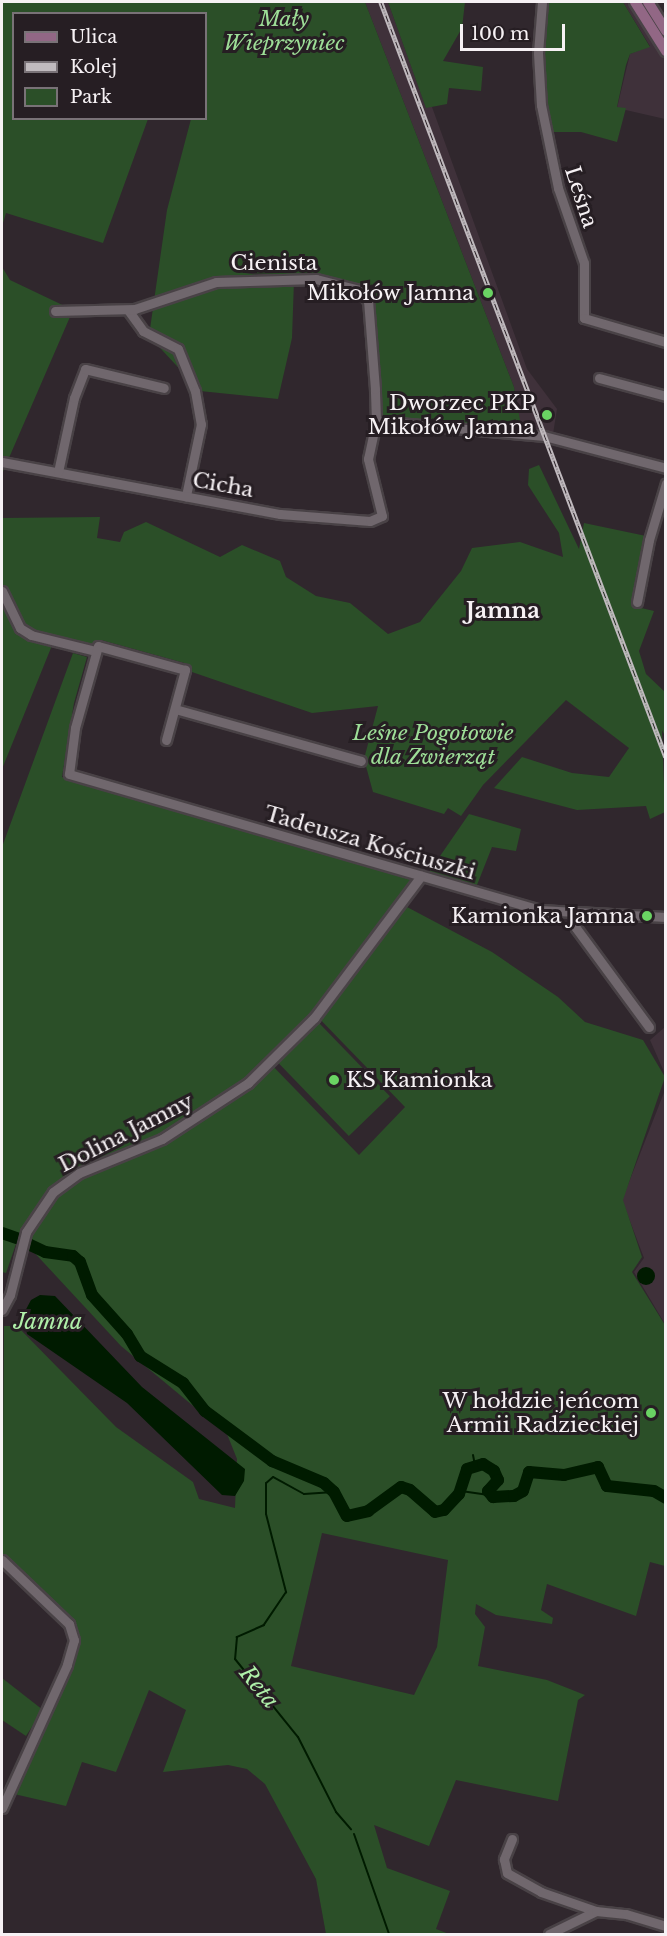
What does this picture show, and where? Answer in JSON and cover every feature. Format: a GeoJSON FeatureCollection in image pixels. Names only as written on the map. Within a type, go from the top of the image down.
{"type":"FeatureCollection","features":[{"type":"Feature","properties":{"kind":"main road"},"geometry":{"type":"LineString","coordinates":[[635,2],[666,51]]}},
{"type":"Feature","properties":{"kind":"main road"},"geometry":{"type":"LineString","coordinates":[[648,2],[666,31]]}},
{"type":"Feature","properties":{"kind":"street","name":"Leśna"},"geometry":{"type":"LineString","coordinates":[[542,2],[538,53],[541,105],[558,188],[584,263],[584,318],[666,342]]}},
{"type":"Feature","properties":{"kind":"street","name":"Cienista"},"geometry":{"type":"LineString","coordinates":[[55,311],[128,310],[216,282],[316,279],[360,290],[368,301],[376,421],[368,459],[382,516]]}},
{"type":"Feature","properties":{"kind":"street"},"geometry":{"type":"LineString","coordinates":[[128,310],[143,331],[178,349],[195,391],[201,424],[186,496]]}},
{"type":"Feature","properties":{"kind":"street"},"geometry":{"type":"LineString","coordinates":[[58,472],[74,398],[85,369],[164,388]]}},
{"type":"Feature","properties":{"kind":"street"},"geometry":{"type":"LineString","coordinates":[[599,378],[666,396]]}},
{"type":"Feature","properties":{"kind":"street"},"geometry":{"type":"LineString","coordinates":[[376,421],[544,436],[666,468]]}},
{"type":"Feature","properties":{"kind":"street","name":"Cicha"},"geometry":{"type":"LineString","coordinates":[[2,462],[280,514],[370,521],[382,516]]}},
{"type":"Feature","properties":{"kind":"street"},"geometry":{"type":"LineString","coordinates":[[637,602],[649,540],[666,483]]}},
{"type":"Feature","properties":{"kind":"street"},"geometry":{"type":"LineString","coordinates":[[2,591],[20,628],[31,635],[95,651],[101,644],[185,670],[166,740]]}},
{"type":"Feature","properties":{"kind":"street","name":"Tadeusza Kościuszki"},"geometry":{"type":"LineString","coordinates":[[95,651],[75,728],[69,774],[524,906],[573,913],[666,917]]}},
{"type":"Feature","properties":{"kind":"street"},"geometry":{"type":"LineString","coordinates":[[175,709],[361,761]]}},
{"type":"Feature","properties":{"kind":"street","name":"Dolina Jamny"},"geometry":{"type":"LineString","coordinates":[[2,1310],[10,1295],[26,1232],[53,1192],[78,1173],[162,1139],[248,1083],[314,1018],[421,876]]}},
{"type":"Feature","properties":{"kind":"street"},"geometry":{"type":"LineString","coordinates":[[573,913],[576,928],[649,1027]]}},
{"type":"Feature","properties":{"kind":"street"},"geometry":{"type":"LineString","coordinates":[[2,1560],[69,1624],[74,1640],[63,1674],[2,1808]]}},
{"type":"Feature","properties":{"kind":"street"},"geometry":{"type":"LineString","coordinates":[[512,1839],[504,1859],[507,1873],[541,1892],[596,1911],[627,1914],[666,1926]]}},
{"type":"Feature","properties":{"kind":"street"},"geometry":{"type":"LineString","coordinates":[[549,1935],[596,1911]]}},
{"type":"Feature","properties":{"kind":"shaded area"},"geometry":{"type":"Polygon","coordinates":[[[365,2],[388,2],[426,107],[432,107],[527,369],[557,409],[553,434],[517,429],[514,387],[365,2]]]}},
{"type":"Feature","properties":{"kind":"shaded area"},"geometry":{"type":"Polygon","coordinates":[[[623,2],[654,2],[665,27],[665,119],[617,108],[630,54],[650,46],[623,2]]]}},
{"type":"Feature","properties":{"kind":"shaded area"},"geometry":{"type":"Polygon","coordinates":[[[665,1027],[665,1074],[650,1040],[665,1027]]]}},
{"type":"Feature","properties":{"kind":"shaded area"},"geometry":{"type":"Polygon","coordinates":[[[665,1090],[665,1324],[634,1272],[644,1258],[622,1200],[665,1090]]]}},
{"type":"Feature","properties":{"kind":"green space","name":"Mały Wieprzyniec"},"geometry":{"type":"Polygon","coordinates":[[[2,2],[365,2],[514,387],[520,420],[517,429],[380,418],[368,290],[315,275],[245,273],[294,281],[292,338],[278,399],[200,391],[149,336],[167,210],[191,120],[207,120],[207,12],[12,12],[12,120],[148,120],[103,243],[6,213],[2,226],[2,2]]]}},
{"type":"Feature","properties":{"kind":"green space"},"geometry":{"type":"Polygon","coordinates":[[[388,2],[465,2],[462,28],[443,61],[483,67],[481,91],[449,88],[447,104],[426,108],[388,2]]]}},
{"type":"Feature","properties":{"kind":"green space"},"geometry":{"type":"Polygon","coordinates":[[[547,2],[623,2],[650,47],[630,54],[626,65],[617,107],[626,108],[617,142],[581,132],[547,132],[542,57],[547,2]]]}},
{"type":"Feature","properties":{"kind":"green space"},"geometry":{"type":"Polygon","coordinates":[[[2,267],[10,280],[73,310],[2,474],[2,267]]]}},
{"type":"Feature","properties":{"kind":"green space","name":"Leśne Pogotowie dla Zwierząt"},"geometry":{"type":"Polygon","coordinates":[[[539,465],[579,549],[584,523],[646,536],[637,607],[654,611],[639,651],[646,674],[666,693],[665,736],[662,730],[665,812],[650,819],[646,806],[577,810],[494,788],[522,757],[572,773],[609,777],[629,748],[566,700],[483,785],[461,816],[448,808],[444,814],[373,792],[364,759],[378,706],[312,713],[189,671],[188,664],[101,640],[94,647],[55,638],[2,769],[2,518],[100,517],[97,538],[120,542],[124,532],[146,522],[220,557],[242,545],[280,561],[286,577],[316,596],[350,603],[388,634],[420,622],[461,571],[472,548],[520,542],[563,557],[559,533],[528,485],[529,469],[539,465]]]}},
{"type":"Feature","properties":{"kind":"green space"},"geometry":{"type":"Polygon","coordinates":[[[73,653],[87,657],[74,703],[62,777],[421,881],[407,907],[492,952],[558,997],[585,1022],[643,1040],[665,1077],[623,1200],[642,1257],[632,1272],[665,1325],[665,1566],[650,1562],[636,1616],[547,1584],[541,1610],[553,1618],[552,1624],[496,1615],[476,1604],[475,1614],[485,1627],[478,1666],[547,1680],[585,1695],[578,1700],[558,1801],[456,1780],[429,1846],[374,1825],[387,1868],[450,1891],[436,1929],[449,1934],[326,1934],[316,1879],[265,1784],[247,1769],[228,1765],[163,1772],[186,1710],[149,1690],[116,1772],[82,1762],[66,1806],[14,1794],[70,1669],[79,1634],[65,1613],[2,1555],[4,1326],[17,1326],[116,1427],[193,1482],[199,1499],[235,1508],[237,1459],[227,1434],[121,1346],[18,1235],[2,1229],[2,847],[73,653]],[[312,1011],[266,1059],[359,1155],[405,1107],[312,1011]],[[322,1533],[291,1666],[414,1695],[437,1647],[448,1560],[322,1533]]]}},
{"type":"Feature","properties":{"kind":"green space"},"geometry":{"type":"Polygon","coordinates":[[[469,814],[521,829],[516,851],[492,847],[477,885],[429,872],[469,814]]]}},
{"type":"Feature","properties":{"kind":"green space","name":"KS Kamionka"},"geometry":{"type":"Polygon","coordinates":[[[319,1023],[390,1096],[349,1136],[278,1063],[319,1023]]]}},
{"type":"Feature","properties":{"kind":"green space"},"geometry":{"type":"Polygon","coordinates":[[[2,1238],[16,1244],[6,1273],[2,1272],[2,1238]]]}},
{"type":"Feature","properties":{"kind":"green space"},"geometry":{"type":"Polygon","coordinates":[[[2,1678],[43,1710],[26,1736],[2,1720],[2,1678]]]}},
{"type":"Feature","properties":{"kind":"water"},"geometry":{"type":"Polygon","coordinates":[[[646,1267],[652,1270],[655,1276],[652,1282],[646,1285],[640,1282],[637,1276],[640,1270],[646,1267]]]}},
{"type":"Feature","properties":{"kind":"water","name":"Jamna"},"geometry":{"type":"Polygon","coordinates":[[[40,1295],[55,1296],[142,1387],[245,1469],[244,1481],[235,1496],[222,1495],[127,1403],[27,1334],[23,1315],[31,1300],[40,1295]]]}},
{"type":"Feature","properties":{"kind":"waterway","name":"Jamna"},"geometry":{"type":"LineString","coordinates":[[2,1233],[19,1239]]}},
{"type":"Feature","properties":{"kind":"waterway","name":"Jamna"},"geometry":{"type":"LineString","coordinates":[[26,1243],[45,1252],[73,1256],[80,1262],[92,1295],[127,1334],[140,1356],[183,1383],[205,1411],[272,1461],[324,1483],[334,1492],[347,1516],[368,1511],[401,1487],[410,1490],[435,1512],[444,1510],[459,1494],[467,1469],[483,1464],[494,1471],[498,1480],[488,1491],[493,1497],[514,1496],[523,1491],[529,1472],[564,1475],[598,1467],[607,1486],[654,1491],[666,1498]]}},
{"type":"Feature","properties":{"kind":"waterway"},"geometry":{"type":"LineString","coordinates":[[473,1455],[475,1465]]}},
{"type":"Feature","properties":{"kind":"waterway","name":"Reta"},"geometry":{"type":"LineString","coordinates":[[334,1492],[304,1494],[273,1477],[266,1483],[266,1514],[286,1592],[264,1625],[237,1637],[235,1659],[298,1737],[336,1812],[351,1829]]}},
{"type":"Feature","properties":{"kind":"waterway"},"geometry":{"type":"LineString","coordinates":[[461,1491],[489,1495]]}},
{"type":"Feature","properties":{"kind":"waterway","name":"Reta"},"geometry":{"type":"LineString","coordinates":[[354,1834],[389,1934]]}},
{"type":"Feature","properties":{"kind":"railway"},"geometry":{"type":"LineString","coordinates":[[381,2],[666,757]]}},
{"type":"Feature","properties":{"kind":"place","name":"Mikołów Jamna"},"geometry":{"type":"Point","coordinates":[488,293]}},
{"type":"Feature","properties":{"kind":"place","name":"Dworzec PKP Mikołów Jamna"},"geometry":{"type":"Point","coordinates":[547,415]}},
{"type":"Feature","properties":{"kind":"place","name":"Kamionka Jamna"},"geometry":{"type":"Point","coordinates":[647,916]}},
{"type":"Feature","properties":{"kind":"place","name":"KS Kamionka"},"geometry":{"type":"Point","coordinates":[334,1080]}},
{"type":"Feature","properties":{"kind":"place","name":"W hołdzie jeńcom Armii Radzieckiej"},"geometry":{"type":"Point","coordinates":[651,1413]}},
{"type":"Feature","properties":{"kind":"district","name":"Jamna"},"geometry":{"type":"Point","coordinates":[503,611]}}]}
